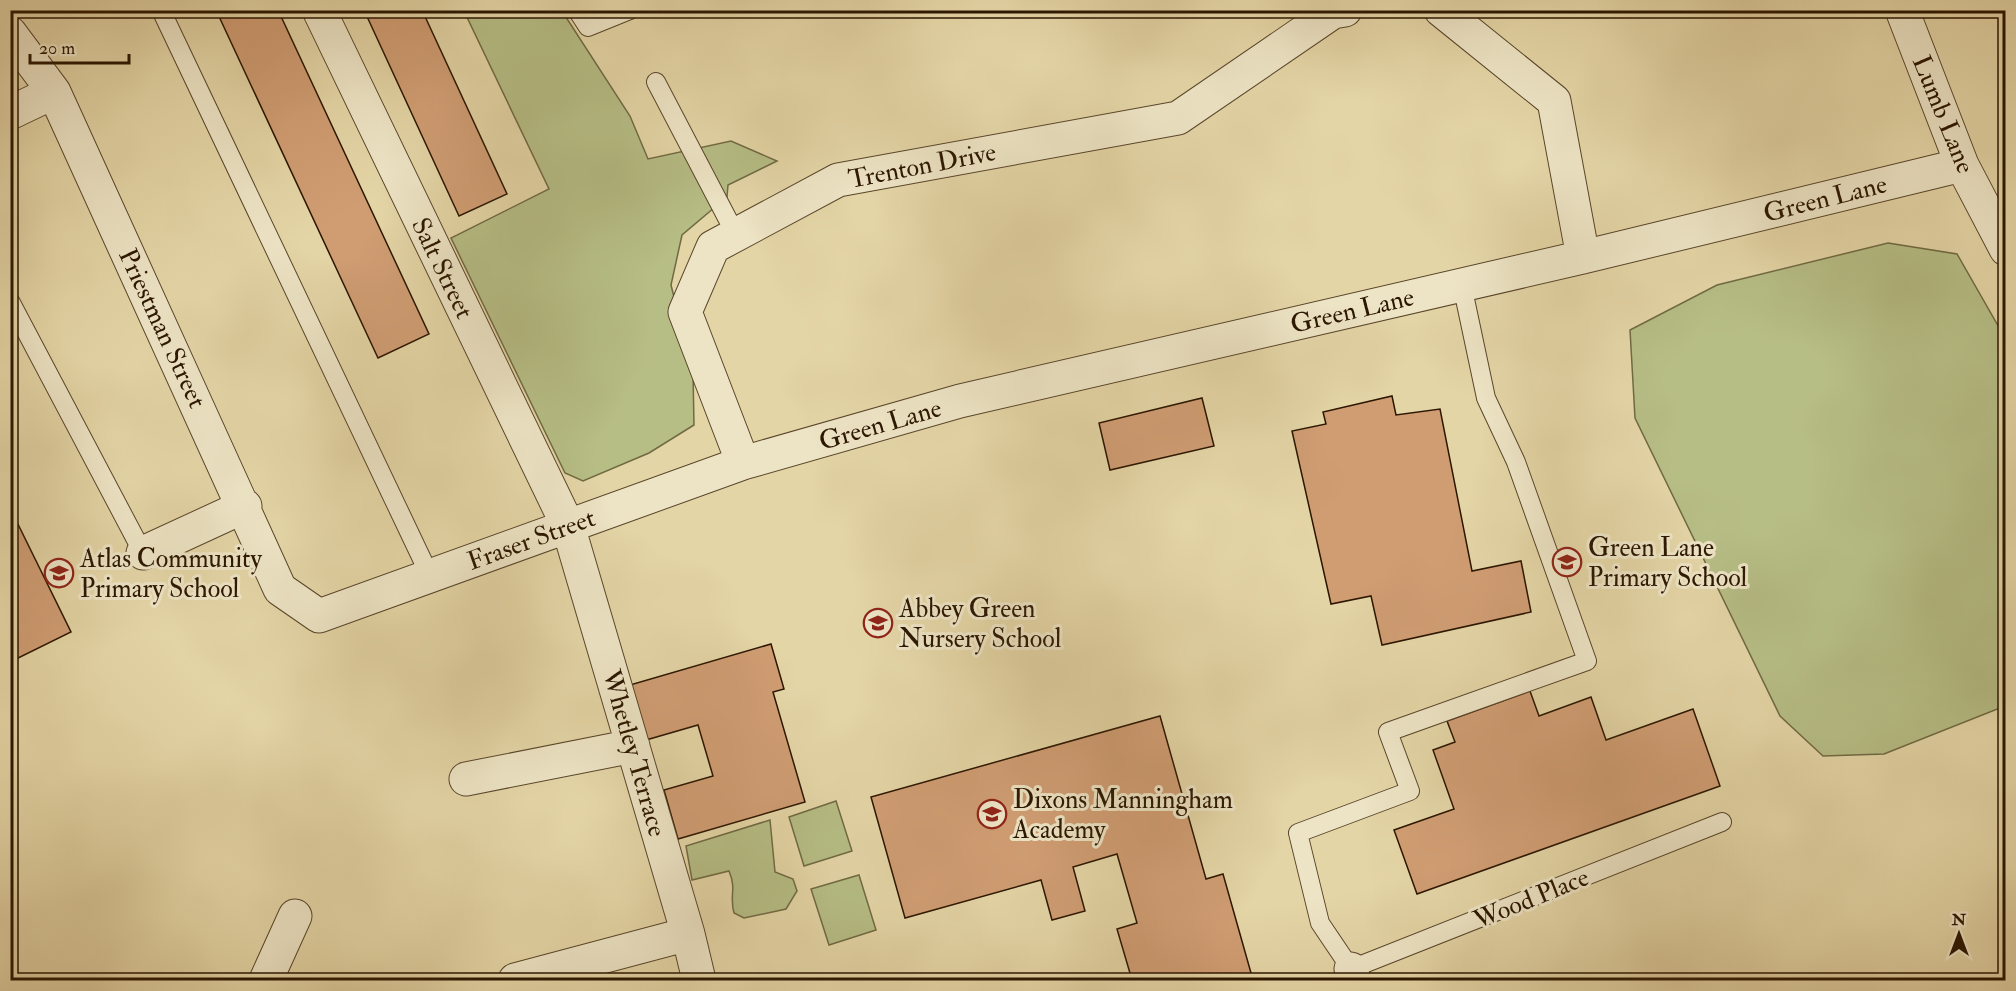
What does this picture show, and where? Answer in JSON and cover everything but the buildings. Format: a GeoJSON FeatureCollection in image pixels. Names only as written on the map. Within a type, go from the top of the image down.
{"type":"FeatureCollection","features":[{"type":"Feature","properties":{"kind":"street","name":"Salt Street"},"geometry":{"type":"LineString","coordinates":[[319,10],[568,526]]}},
{"type":"Feature","properties":{"kind":"street","name":"Trenton Drive"},"geometry":{"type":"LineString","coordinates":[[743,463],[685,312],[713,247],[838,180],[1178,118],[1333,12],[1345,10]]}},
{"type":"Feature","properties":{"kind":"street"},"geometry":{"type":"LineString","coordinates":[[1441,10],[1554,101],[1583,257]]}},
{"type":"Feature","properties":{"kind":"street","name":"Lumb Lane"},"geometry":{"type":"LineString","coordinates":[[1902,10],[1962,165],[2006,249]]}},
{"type":"Feature","properties":{"kind":"street","name":"Priestman Street"},"geometry":{"type":"LineString","coordinates":[[10,33],[54,92],[245,506],[280,589],[319,616]]}},
{"type":"Feature","properties":{"kind":"street"},"geometry":{"type":"LineString","coordinates":[[10,113],[54,92]]}},
{"type":"Feature","properties":{"kind":"street","name":"Green Lane"},"geometry":{"type":"LineString","coordinates":[[743,463],[960,401],[1583,257],[1962,165]]}},
{"type":"Feature","properties":{"kind":"street","name":"Fraser Street"},"geometry":{"type":"LineString","coordinates":[[319,616],[743,463]]}},
{"type":"Feature","properties":{"kind":"street"},"geometry":{"type":"LineString","coordinates":[[143,554],[245,506]]}},
{"type":"Feature","properties":{"kind":"street","name":"Whetley Terrace"},"geometry":{"type":"LineString","coordinates":[[568,526],[688,934],[699,981]]}},
{"type":"Feature","properties":{"kind":"street"},"geometry":{"type":"LineString","coordinates":[[466,779],[633,746]]}},
{"type":"Feature","properties":{"kind":"street"},"geometry":{"type":"LineString","coordinates":[[266,981],[295,916]]}},
{"type":"Feature","properties":{"kind":"street"},"geometry":{"type":"LineString","coordinates":[[515,981],[688,934]]}},
{"type":"Feature","properties":{"kind":"lane"},"geometry":{"type":"LineString","coordinates":[[161,10],[430,576]]}},
{"type":"Feature","properties":{"kind":"lane"},"geometry":{"type":"LineString","coordinates":[[577,10],[588,27],[630,10]]}},
{"type":"Feature","properties":{"kind":"lane"},"geometry":{"type":"LineString","coordinates":[[656,82],[736,235]]}},
{"type":"Feature","properties":{"kind":"lane"},"geometry":{"type":"LineString","coordinates":[[1352,975],[1320,923],[1298,833],[1410,791],[1388,732],[1587,661],[1516,462],[1486,398],[1462,285]]}},
{"type":"Feature","properties":{"kind":"lane"},"geometry":{"type":"LineString","coordinates":[[10,302],[143,554]]}},
{"type":"Feature","properties":{"kind":"lane","name":"Wood Place"},"geometry":{"type":"LineString","coordinates":[[1352,975],[1722,822]]}},
{"type":"Feature","properties":{"kind":"green space"},"geometry":{"type":"Polygon","coordinates":[[[464,11],[562,11],[630,116],[648,159],[731,141],[777,161],[728,185],[727,197],[682,235],[671,285],[693,372],[694,425],[649,453],[583,481],[565,473],[451,238],[549,189],[464,11]]]}},
{"type":"Feature","properties":{"kind":"green space"},"geometry":{"type":"Polygon","coordinates":[[[1888,243],[1957,254],[2005,338],[2005,706],[1884,754],[1823,756],[1780,716],[1635,418],[1630,330],[1717,285],[1888,243]]]}},
{"type":"Feature","properties":{"kind":"green space"},"geometry":{"type":"Polygon","coordinates":[[[836,801],[852,851],[804,866],[789,817],[836,801]]]}},
{"type":"Feature","properties":{"kind":"green space"},"geometry":{"type":"Polygon","coordinates":[[[770,820],[775,872],[793,879],[797,891],[786,909],[744,918],[734,913],[729,871],[692,880],[686,846],[770,820]]]}},
{"type":"Feature","properties":{"kind":"green space"},"geometry":{"type":"Polygon","coordinates":[[[859,875],[876,930],[829,945],[811,889],[859,875]]]}},
{"type":"Feature","properties":{"kind":"place","name":"Green Lane Primary School"},"geometry":{"type":"Point","coordinates":[1567,562]}},
{"type":"Feature","properties":{"kind":"place","name":"Atlas Community Primary School"},"geometry":{"type":"Point","coordinates":[59,573]}},
{"type":"Feature","properties":{"kind":"place","name":"Abbey Green Nursery School"},"geometry":{"type":"Point","coordinates":[878,623]}},
{"type":"Feature","properties":{"kind":"place","name":"Dixons Manningham Academy"},"geometry":{"type":"Point","coordinates":[992,814]}}]}
